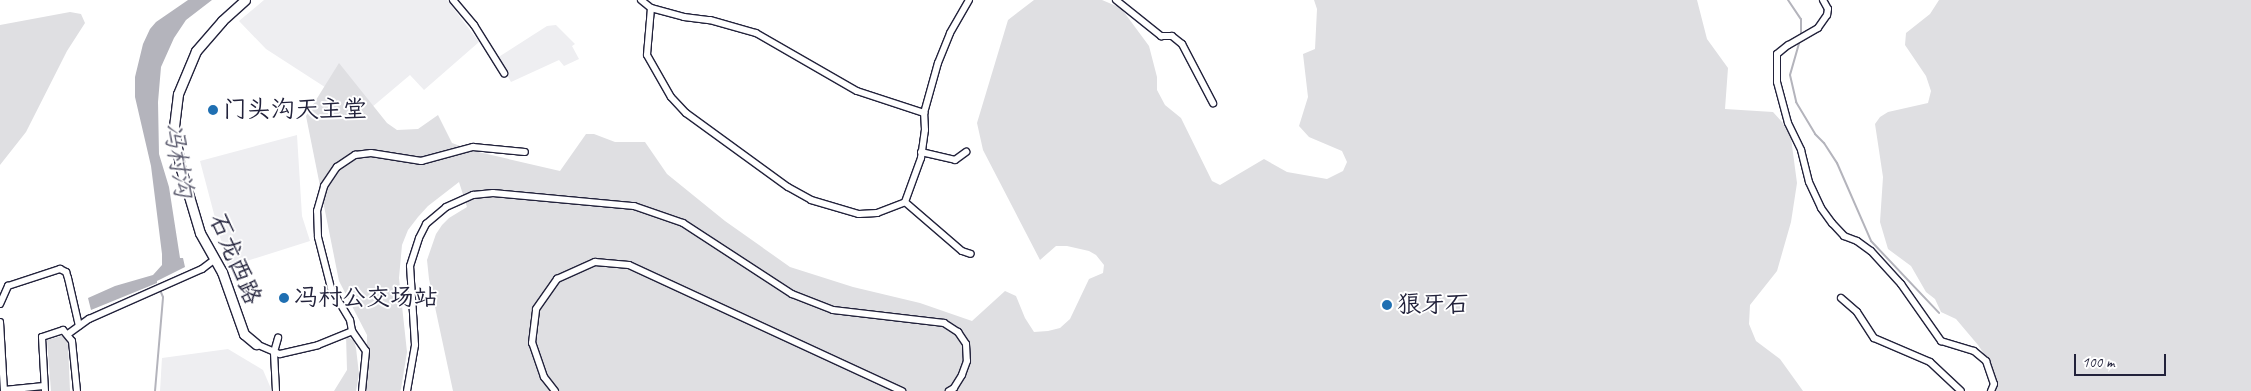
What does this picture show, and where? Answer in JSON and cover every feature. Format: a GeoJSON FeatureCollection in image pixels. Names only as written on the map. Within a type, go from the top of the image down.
{"type":"FeatureCollection","features":[{"type":"Feature","properties":{"kind":"street","name":"石龙西路"},"geometry":{"type":"LineString","coordinates":[[246,0],[222,21],[196,51],[183,78],[175,110],[176,144],[189,202],[200,233],[222,272],[244,334],[256,344]]}},
{"type":"Feature","properties":{"kind":"street"},"geometry":{"type":"LineString","coordinates":[[453,0],[474,25],[504,73]]}},
{"type":"Feature","properties":{"kind":"street"},"geometry":{"type":"LineString","coordinates":[[640,0],[651,8],[684,17],[710,20],[756,33],[857,91],[924,113]]}},
{"type":"Feature","properties":{"kind":"street"},"geometry":{"type":"LineString","coordinates":[[905,202],[921,152],[925,130],[924,113],[944,48],[969,0]]}},
{"type":"Feature","properties":{"kind":"street"},"geometry":{"type":"LineString","coordinates":[[1116,0],[1161,36],[1172,36],[1182,44],[1213,103]]}},
{"type":"Feature","properties":{"kind":"street"},"geometry":{"type":"LineString","coordinates":[[1823,0],[1828,9],[1827,15],[1818,28],[1793,42],[1777,54],[1777,82],[1788,122],[1801,150],[1809,182],[1821,208],[1844,236],[1857,241],[1871,251],[1901,284],[1941,341],[1974,351],[1986,361],[1994,384],[1991,391]]}},
{"type":"Feature","properties":{"kind":"street"},"geometry":{"type":"LineString","coordinates":[[651,8],[647,55],[672,97],[686,113],[770,176],[812,200],[859,214],[877,213],[905,202]]}},
{"type":"Feature","properties":{"kind":"street"},"geometry":{"type":"LineString","coordinates":[[362,391],[366,351],[352,331],[350,320],[330,288],[318,237],[317,211],[324,186],[337,167],[355,155],[371,153],[421,161],[473,147],[525,152]]}},
{"type":"Feature","properties":{"kind":"street"},"geometry":{"type":"LineString","coordinates":[[921,152],[955,160],[966,152]]}},
{"type":"Feature","properties":{"kind":"street"},"geometry":{"type":"LineString","coordinates":[[407,391],[415,345],[410,266],[419,238],[426,224],[446,207],[473,195],[493,193],[634,206],[683,223],[792,294],[833,310],[944,322],[958,332],[966,344],[966,361],[962,375],[954,388],[949,391]]}},
{"type":"Feature","properties":{"kind":"street"},"geometry":{"type":"LineString","coordinates":[[905,202],[962,251],[970,254]]}},
{"type":"Feature","properties":{"kind":"street"},"geometry":{"type":"LineString","coordinates":[[68,334],[89,319],[159,288],[214,260]]}},
{"type":"Feature","properties":{"kind":"street"},"geometry":{"type":"LineString","coordinates":[[555,391],[544,377],[532,343],[536,309],[556,278],[595,262],[629,265],[902,391]]}},
{"type":"Feature","properties":{"kind":"street"},"geometry":{"type":"LineString","coordinates":[[0,304],[8,286],[60,269],[66,272],[80,326]]}},
{"type":"Feature","properties":{"kind":"street"},"geometry":{"type":"LineString","coordinates":[[1841,298],[1856,312],[1874,338],[1930,362],[1961,391]]}},
{"type":"Feature","properties":{"kind":"street"},"geometry":{"type":"LineString","coordinates":[[0,322],[4,390],[44,389],[42,337],[63,330],[72,340],[76,391]]}},
{"type":"Feature","properties":{"kind":"street"},"geometry":{"type":"LineString","coordinates":[[256,344],[280,354],[318,346],[352,331]]}},
{"type":"Feature","properties":{"kind":"street"},"geometry":{"type":"LineString","coordinates":[[276,391],[274,352],[278,338]]}},
{"type":"Feature","properties":{"kind":"shaded area"},"geometry":{"type":"Polygon","coordinates":[[[188,0],[212,0],[186,20],[174,38],[161,67],[158,102],[159,154],[169,187],[180,258],[183,258],[185,267],[157,281],[157,283],[91,310],[88,298],[115,286],[153,275],[162,265],[151,166],[135,97],[135,77],[143,44],[150,29],[156,22],[188,0]]]}},
{"type":"Feature","properties":{"kind":"shaded area"},"geometry":{"type":"Polygon","coordinates":[[[264,0],[447,0],[479,42],[424,90],[410,75],[365,113],[266,49],[239,21],[264,0]]]}},
{"type":"Feature","properties":{"kind":"shaded area"},"geometry":{"type":"Polygon","coordinates":[[[1034,0],[1102,0],[1121,8],[1149,46],[1157,77],[1157,90],[1165,105],[1181,118],[1212,181],[1220,185],[1264,159],[1287,172],[1327,179],[1343,171],[1347,162],[1342,151],[1309,137],[1299,126],[1308,97],[1303,54],[1315,49],[1317,9],[1314,0],[1697,0],[1707,39],[1728,68],[1725,109],[1773,112],[1782,122],[1791,138],[1797,183],[1791,222],[1777,271],[1750,305],[1749,324],[1756,341],[1780,359],[1803,391],[453,391],[429,279],[427,260],[436,234],[442,225],[449,218],[467,207],[459,182],[428,206],[418,217],[408,230],[402,245],[399,278],[407,352],[401,389],[400,391],[366,391],[367,335],[339,281],[306,116],[339,63],[387,123],[397,130],[418,129],[438,115],[452,143],[474,151],[560,171],[586,134],[594,134],[615,142],[645,142],[667,174],[725,221],[790,267],[853,287],[920,303],[972,321],[1005,291],[1016,296],[1025,318],[1034,332],[1048,331],[1060,328],[1070,319],[1089,279],[1103,273],[1104,265],[1096,255],[1089,251],[1067,246],[1056,246],[1040,260],[983,150],[977,123],[1008,20],[1034,0]]]}},
{"type":"Feature","properties":{"kind":"shaded area"},"geometry":{"type":"Polygon","coordinates":[[[1939,0],[2251,0],[2251,391],[1991,391],[1989,361],[1956,319],[1941,312],[1935,299],[1926,292],[1911,266],[1888,249],[1880,222],[1883,177],[1875,124],[1880,117],[1888,112],[1928,103],[1931,91],[1926,76],[1905,45],[1906,33],[1930,14],[1939,0]]]}},
{"type":"Feature","properties":{"kind":"shaded area"},"geometry":{"type":"Polygon","coordinates":[[[70,12],[81,14],[85,23],[67,51],[26,132],[0,165],[0,25],[70,12]]]}},
{"type":"Feature","properties":{"kind":"shaded area"},"geometry":{"type":"Polygon","coordinates":[[[556,25],[575,44],[572,46],[579,59],[564,66],[559,60],[511,82],[497,58],[547,26],[556,25]]]}},
{"type":"Feature","properties":{"kind":"shaded area"},"geometry":{"type":"Polygon","coordinates":[[[297,135],[302,216],[310,241],[228,267],[200,161],[297,135]]]}},
{"type":"Feature","properties":{"kind":"shaded area"},"geometry":{"type":"Polygon","coordinates":[[[65,335],[68,344],[70,391],[51,391],[47,340],[65,335]]]}},
{"type":"Feature","properties":{"kind":"shaded area"},"geometry":{"type":"Polygon","coordinates":[[[346,335],[354,341],[356,348],[359,374],[356,391],[334,391],[347,370],[346,335]]]}},
{"type":"Feature","properties":{"kind":"shaded area"},"geometry":{"type":"Polygon","coordinates":[[[228,349],[263,370],[272,391],[160,391],[162,358],[228,349]]]}},
{"type":"Feature","properties":{"kind":"waterway"},"geometry":{"type":"LineString","coordinates":[[1788,0],[1801,19],[1801,35]]}},
{"type":"Feature","properties":{"kind":"waterway"},"geometry":{"type":"LineString","coordinates":[[1800,40],[1790,75],[1796,102],[1815,134],[1824,143],[1837,163],[1871,241],[1939,313]]}},
{"type":"Feature","properties":{"kind":"waterway"},"geometry":{"type":"LineString","coordinates":[[155,391],[163,297],[160,290]]}},
{"type":"Feature","properties":{"kind":"place","name":"门头沟天主堂"},"geometry":{"type":"Point","coordinates":[213,110]}},
{"type":"Feature","properties":{"kind":"place","name":"冯村公交场站"},"geometry":{"type":"Point","coordinates":[284,298]}},
{"type":"Feature","properties":{"kind":"place","name":"狼牙石"},"geometry":{"type":"Point","coordinates":[1387,305]}},
{"type":"Feature","properties":{"kind":"water label","name":"冯村沟"},"geometry":{"type":"Point","coordinates":[178,160]}}]}
